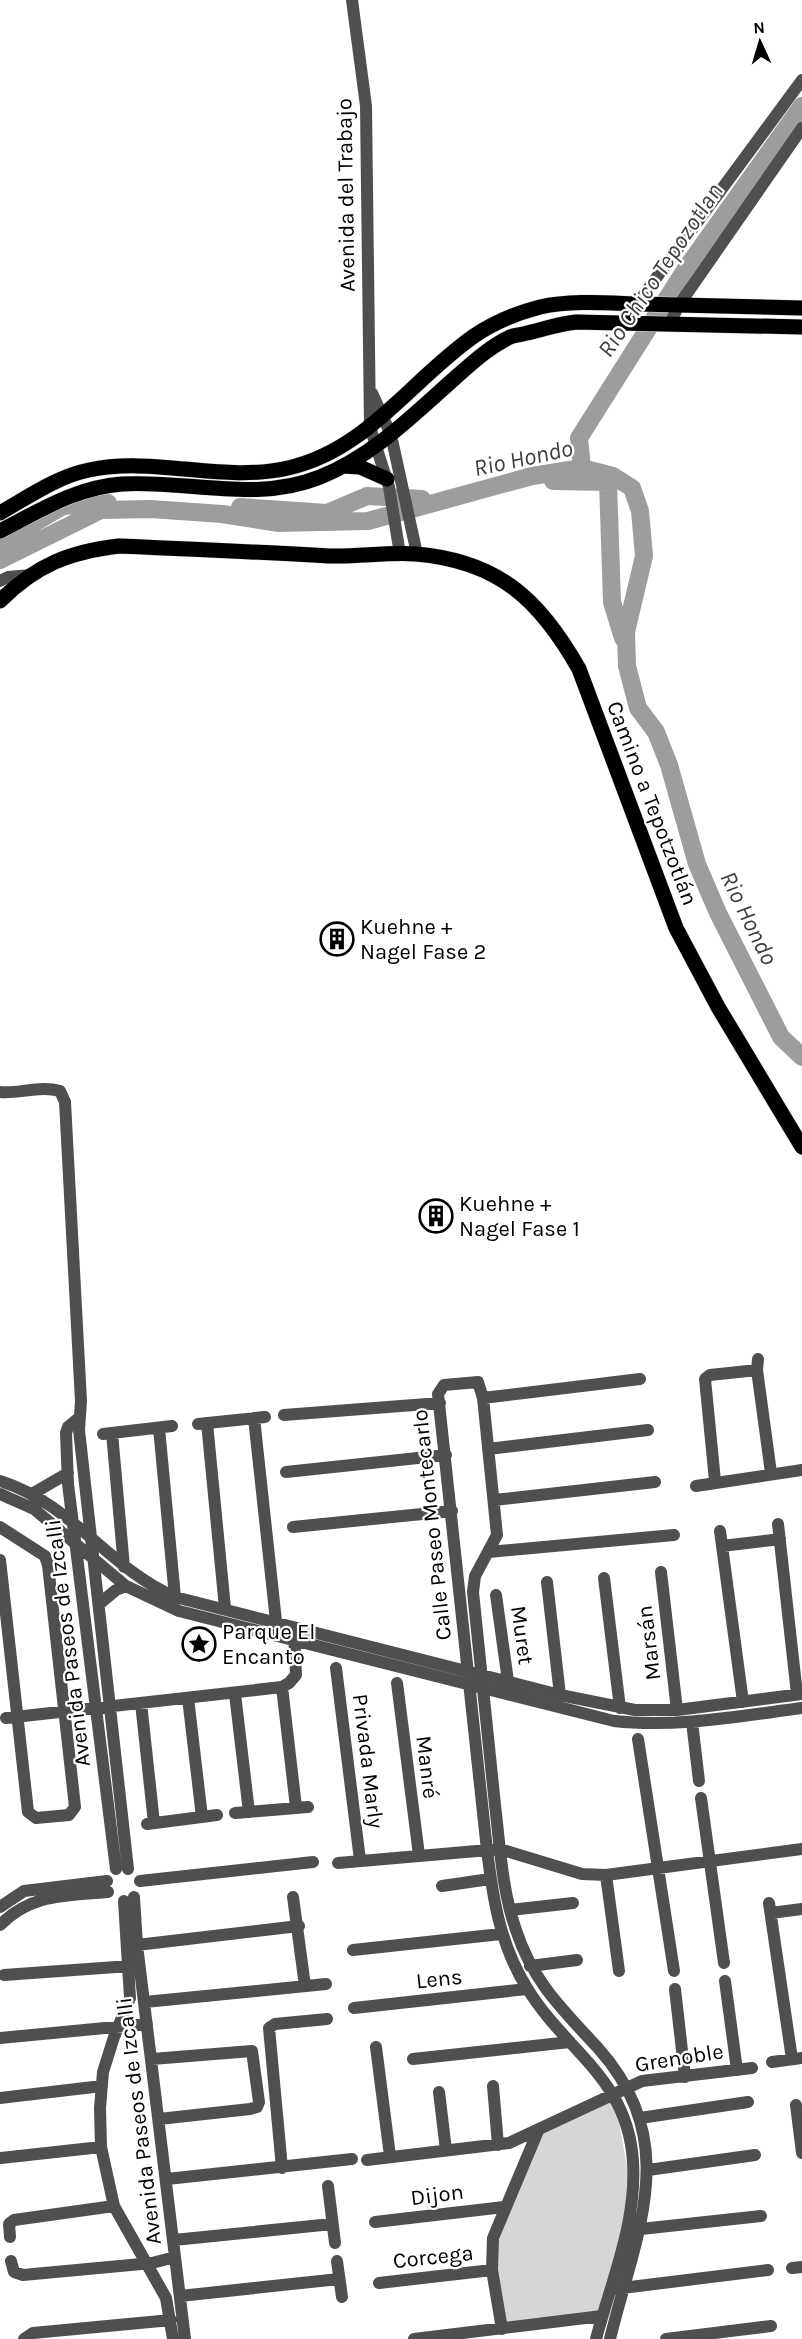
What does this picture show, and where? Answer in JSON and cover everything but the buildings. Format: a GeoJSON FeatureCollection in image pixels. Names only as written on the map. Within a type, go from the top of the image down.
{"type":"FeatureCollection","features":[{"type":"Feature","properties":{"kind":"main road"},"geometry":{"type":"LineString","coordinates":[[0,513],[66,477],[89,470],[149,466],[257,472],[287,469],[336,451],[370,427],[473,337],[504,320],[540,307],[562,304],[641,304],[802,308]]}},
{"type":"Feature","properties":{"kind":"main road"},"geometry":{"type":"LineString","coordinates":[[0,531],[72,495],[94,488],[150,484],[257,491],[289,488],[344,466],[376,446],[486,351],[512,336],[561,324],[667,323],[802,327]]}},
{"type":"Feature","properties":{"kind":"main road"},"geometry":{"type":"LineString","coordinates":[[344,466],[360,467],[392,484]]}},
{"type":"Feature","properties":{"kind":"main road","name":"Camino a Tepotzotlán"},"geometry":{"type":"LineString","coordinates":[[0,601],[20,582],[51,562],[82,551],[119,546],[353,557],[417,554],[461,563],[492,574],[519,591],[539,609],[559,634],[579,669],[676,928],[718,1007],[802,1147]]}},
{"type":"Feature","properties":{"kind":"street","name":"Avenida del Trabajo"},"geometry":{"type":"LineString","coordinates":[[352,0],[366,106],[370,427],[412,535],[417,554]]}},
{"type":"Feature","properties":{"kind":"street"},"geometry":{"type":"LineString","coordinates":[[628,323],[802,80]]}},
{"type":"Feature","properties":{"kind":"street"},"geometry":{"type":"LineString","coordinates":[[667,323],[676,305],[802,128]]}},
{"type":"Feature","properties":{"kind":"street","name":"Avenida del Trabajo"},"geometry":{"type":"LineString","coordinates":[[370,390],[391,435],[392,484],[400,554]]}},
{"type":"Feature","properties":{"kind":"street"},"geometry":{"type":"LineString","coordinates":[[0,581],[8,577],[31,575]]}},
{"type":"Feature","properties":{"kind":"street","name":"Avenida Paseos de Izcalli"},"geometry":{"type":"LineString","coordinates":[[0,1092],[18,1094],[50,1088],[60,1091],[65,1102],[81,1401],[79,1418],[109,1707],[122,1869]]}},
{"type":"Feature","properties":{"kind":"street"},"geometry":{"type":"LineString","coordinates":[[715,1481],[705,1379],[710,1375],[758,1365],[771,1473]]}},
{"type":"Feature","properties":{"kind":"street"},"geometry":{"type":"LineString","coordinates":[[483,1398],[640,1379]]}},
{"type":"Feature","properties":{"kind":"street","name":"Calle Paseo Montecarlo"},"geometry":{"type":"LineString","coordinates":[[596,2339],[602,2316],[616,2289],[641,2229],[648,2170],[640,2118],[628,2086],[599,2049],[556,2005],[530,1966],[510,1910],[500,1849],[473,1586],[475,1576],[497,1535],[483,1398],[481,1385],[472,1381],[444,1385],[438,1394],[490,1879],[501,1934],[527,1989],[614,2094],[631,2144],[634,2175],[616,2289],[610,2339]]}},
{"type":"Feature","properties":{"kind":"street"},"geometry":{"type":"LineString","coordinates":[[284,1415],[440,1403]]}},
{"type":"Feature","properties":{"kind":"street","name":"Avenida Paseos de Izcalli"},"geometry":{"type":"LineString","coordinates":[[79,1418],[68,1426],[66,1433],[68,1478],[95,1709],[122,1869]]}},
{"type":"Feature","properties":{"kind":"street"},"geometry":{"type":"LineString","coordinates":[[225,1608],[203,1423],[260,1418],[276,1621]]}},
{"type":"Feature","properties":{"kind":"street"},"geometry":{"type":"LineString","coordinates":[[124,1567],[108,1434],[166,1427],[176,1597]]}},
{"type":"Feature","properties":{"kind":"street"},"geometry":{"type":"LineString","coordinates":[[488,1449],[648,1430]]}},
{"type":"Feature","properties":{"kind":"street"},"geometry":{"type":"LineString","coordinates":[[286,1472],[446,1455]]}},
{"type":"Feature","properties":{"kind":"street"},"geometry":{"type":"LineString","coordinates":[[696,1486],[715,1481],[802,1470]]}},
{"type":"Feature","properties":{"kind":"street"},"geometry":{"type":"LineString","coordinates":[[32,1494],[68,1478]]}},
{"type":"Feature","properties":{"kind":"street","name":"Avenida Paseos de Izcalli"},"geometry":{"type":"LineString","coordinates":[[47,1504],[60,1496],[68,1478]]}},
{"type":"Feature","properties":{"kind":"street"},"geometry":{"type":"LineString","coordinates":[[0,1482],[32,1494],[92,1536],[124,1567],[152,1587],[176,1597],[560,1695],[620,1708],[635,1717],[692,1722],[802,1708]]}},
{"type":"Feature","properties":{"kind":"street"},"geometry":{"type":"LineString","coordinates":[[494,1500],[655,1482]]}},
{"type":"Feature","properties":{"kind":"street"},"geometry":{"type":"LineString","coordinates":[[0,1494],[34,1509],[126,1586],[179,1611],[614,1721],[677,1710],[800,1694],[778,1524]]}},
{"type":"Feature","properties":{"kind":"street"},"geometry":{"type":"LineString","coordinates":[[293,1527],[452,1511]]}},
{"type":"Feature","properties":{"kind":"street"},"geometry":{"type":"LineString","coordinates":[[0,1527],[45,1556],[48,1565],[75,1810],[69,1815],[36,1818],[28,1812],[11,1718],[0,1560]]}},
{"type":"Feature","properties":{"kind":"street"},"geometry":{"type":"LineString","coordinates":[[720,1531],[743,1702]]}},
{"type":"Feature","properties":{"kind":"street"},"geometry":{"type":"LineString","coordinates":[[489,1552],[674,1535]]}},
{"type":"Feature","properties":{"kind":"street"},"geometry":{"type":"LineString","coordinates":[[722,1546],[780,1539]]}},
{"type":"Feature","properties":{"kind":"street","name":"Marsán"},"geometry":{"type":"LineString","coordinates":[[661,1572],[677,1710]]}},
{"type":"Feature","properties":{"kind":"street"},"geometry":{"type":"LineString","coordinates":[[604,1578],[620,1708]]}},
{"type":"Feature","properties":{"kind":"street"},"geometry":{"type":"LineString","coordinates":[[547,1582],[560,1695]]}},
{"type":"Feature","properties":{"kind":"street"},"geometry":{"type":"LineString","coordinates":[[99,1604],[116,1590],[126,1586]]}},
{"type":"Feature","properties":{"kind":"street","name":"Muret"},"geometry":{"type":"LineString","coordinates":[[496,1595],[508,1681]]}},
{"type":"Feature","properties":{"kind":"street"},"geometry":{"type":"LineString","coordinates":[[11,1718],[282,1687],[293,1680],[296,1675],[293,1626]]}},
{"type":"Feature","properties":{"kind":"street","name":"Privada Marly"},"geometry":{"type":"LineString","coordinates":[[336,1668],[360,1860]]}},
{"type":"Feature","properties":{"kind":"street","name":"Manré"},"geometry":{"type":"LineString","coordinates":[[397,1683],[418,1855]]}},
{"type":"Feature","properties":{"kind":"street"},"geometry":{"type":"LineString","coordinates":[[235,1813],[302,1807],[282,1687]]}},
{"type":"Feature","properties":{"kind":"street"},"geometry":{"type":"LineString","coordinates":[[235,1694],[249,1812]]}},
{"type":"Feature","properties":{"kind":"street"},"geometry":{"type":"LineString","coordinates":[[188,1698],[201,1817]]}},
{"type":"Feature","properties":{"kind":"street"},"geometry":{"type":"LineString","coordinates":[[141,1703],[151,1824],[217,1815]]}},
{"type":"Feature","properties":{"kind":"street"},"geometry":{"type":"LineString","coordinates":[[722,1705],[723,1718]]}},
{"type":"Feature","properties":{"kind":"street"},"geometry":{"type":"LineString","coordinates":[[692,1722],[699,1781]]}},
{"type":"Feature","properties":{"kind":"street"},"geometry":{"type":"LineString","coordinates":[[638,1739],[674,1971]]}},
{"type":"Feature","properties":{"kind":"street"},"geometry":{"type":"LineString","coordinates":[[700,1798],[724,1962]]}},
{"type":"Feature","properties":{"kind":"street"},"geometry":{"type":"LineString","coordinates":[[338,1863],[500,1849],[582,1874],[606,1875],[659,1870],[802,1849]]}},
{"type":"Feature","properties":{"kind":"street"},"geometry":{"type":"LineString","coordinates":[[140,1881],[313,1862]]}},
{"type":"Feature","properties":{"kind":"street"},"geometry":{"type":"LineString","coordinates":[[0,1925],[29,1903],[108,1887],[122,1869],[134,1871],[140,1881],[139,1889],[129,1899],[115,1899],[108,1887]]}},
{"type":"Feature","properties":{"kind":"street"},"geometry":{"type":"LineString","coordinates":[[606,1875],[619,1971]]}},
{"type":"Feature","properties":{"kind":"street"},"geometry":{"type":"LineString","coordinates":[[442,1886],[490,1879]]}},
{"type":"Feature","properties":{"kind":"street"},"geometry":{"type":"LineString","coordinates":[[0,1907],[24,1891],[108,1887]]}},
{"type":"Feature","properties":{"kind":"street"},"geometry":{"type":"LineString","coordinates":[[293,1897],[305,1986]]}},
{"type":"Feature","properties":{"kind":"street","name":"Avenida Paseos de Izcalli"},"geometry":{"type":"LineString","coordinates":[[129,1899],[145,2002],[185,2339]]}},
{"type":"Feature","properties":{"kind":"street","name":"Avenida Paseos de Izcalli"},"geometry":{"type":"LineString","coordinates":[[129,1899],[130,1998],[118,2026],[102,2086],[101,2147],[114,2206],[166,2298],[173,2339]]}},
{"type":"Feature","properties":{"kind":"street"},"geometry":{"type":"LineString","coordinates":[[510,1910],[573,1903]]}},
{"type":"Feature","properties":{"kind":"street"},"geometry":{"type":"LineString","coordinates":[[772,2062],[797,2058],[770,1908],[802,1909]]}},
{"type":"Feature","properties":{"kind":"street"},"geometry":{"type":"LineString","coordinates":[[137,1945],[298,1926]]}},
{"type":"Feature","properties":{"kind":"street"},"geometry":{"type":"LineString","coordinates":[[353,1950],[501,1934]]}},
{"type":"Feature","properties":{"kind":"street"},"geometry":{"type":"LineString","coordinates":[[530,1966],[577,1959]]}},
{"type":"Feature","properties":{"kind":"street"},"geometry":{"type":"LineString","coordinates":[[4,1975],[130,1966]]}},
{"type":"Feature","properties":{"kind":"street"},"geometry":{"type":"LineString","coordinates":[[725,1981],[737,2070]]}},
{"type":"Feature","properties":{"kind":"street"},"geometry":{"type":"LineString","coordinates":[[145,2002],[326,1984]]}},
{"type":"Feature","properties":{"kind":"street","name":"Lens"},"geometry":{"type":"LineString","coordinates":[[354,2008],[527,1989]]}},
{"type":"Feature","properties":{"kind":"street"},"geometry":{"type":"LineString","coordinates":[[675,1989],[685,2077]]}},
{"type":"Feature","properties":{"kind":"street"},"geometry":{"type":"LineString","coordinates":[[282,2168],[269,2028],[275,2024],[327,2019]]}},
{"type":"Feature","properties":{"kind":"street"},"geometry":{"type":"LineString","coordinates":[[0,2038],[147,2024]]}},
{"type":"Feature","properties":{"kind":"street"},"geometry":{"type":"LineString","coordinates":[[413,2059],[570,2042]]}},
{"type":"Feature","properties":{"kind":"street"},"geometry":{"type":"LineString","coordinates":[[376,2047],[390,2156]]}},
{"type":"Feature","properties":{"kind":"street"},"geometry":{"type":"LineString","coordinates":[[152,2059],[252,2051],[259,2102],[257,2107],[159,2120]]}},
{"type":"Feature","properties":{"kind":"street","name":"Grenoble"},"geometry":{"type":"LineString","coordinates":[[367,2160],[498,2145],[538,2131],[642,2081],[752,2068]]}},
{"type":"Feature","properties":{"kind":"street"},"geometry":{"type":"LineString","coordinates":[[0,2098],[102,2086]]}},
{"type":"Feature","properties":{"kind":"street"},"geometry":{"type":"LineString","coordinates":[[493,2086],[498,2145]]}},
{"type":"Feature","properties":{"kind":"street"},"geometry":{"type":"LineString","coordinates":[[439,2092],[446,2150]]}},
{"type":"Feature","properties":{"kind":"street"},"geometry":{"type":"LineString","coordinates":[[640,2118],[748,2102]]}},
{"type":"Feature","properties":{"kind":"street"},"geometry":{"type":"LineString","coordinates":[[796,2104],[800,2118],[802,2153]]}},
{"type":"Feature","properties":{"kind":"street"},"geometry":{"type":"LineString","coordinates":[[502,2329],[492,2270],[493,2238],[504,2207],[538,2131]]}},
{"type":"Feature","properties":{"kind":"street"},"geometry":{"type":"LineString","coordinates":[[1,2158],[101,2147]]}},
{"type":"Feature","properties":{"kind":"street"},"geometry":{"type":"LineString","coordinates":[[648,2170],[755,2155]]}},
{"type":"Feature","properties":{"kind":"street"},"geometry":{"type":"LineString","coordinates":[[167,2179],[352,2159]]}},
{"type":"Feature","properties":{"kind":"street"},"geometry":{"type":"LineString","coordinates":[[327,2186],[334,2242]]}},
{"type":"Feature","properties":{"kind":"street"},"geometry":{"type":"LineString","coordinates":[[10,2237],[11,2221],[114,2206]]}},
{"type":"Feature","properties":{"kind":"street","name":"Dijon"},"geometry":{"type":"LineString","coordinates":[[375,2222],[504,2207]]}},
{"type":"Feature","properties":{"kind":"street"},"geometry":{"type":"LineString","coordinates":[[641,2229],[761,2216]]}},
{"type":"Feature","properties":{"kind":"street"},"geometry":{"type":"LineString","coordinates":[[174,2240],[332,2224]]}},
{"type":"Feature","properties":{"kind":"street"},"geometry":{"type":"LineString","coordinates":[[11,2261],[18,2275],[146,2263],[175,2257]]}},
{"type":"Feature","properties":{"kind":"street"},"geometry":{"type":"LineString","coordinates":[[337,2261],[342,2296]]}},
{"type":"Feature","properties":{"kind":"street","name":"Corcega"},"geometry":{"type":"LineString","coordinates":[[379,2283],[492,2270]]}},
{"type":"Feature","properties":{"kind":"street"},"geometry":{"type":"LineString","coordinates":[[616,2289],[768,2270]]}},
{"type":"Feature","properties":{"kind":"street"},"geometry":{"type":"LineString","coordinates":[[180,2296],[339,2279]]}},
{"type":"Feature","properties":{"kind":"street"},"geometry":{"type":"LineString","coordinates":[[414,2339],[602,2316]]}},
{"type":"Feature","properties":{"kind":"street"},"geometry":{"type":"LineString","coordinates":[[26,2338],[33,2333],[171,2320]]}},
{"type":"Feature","properties":{"kind":"street"},"geometry":{"type":"LineString","coordinates":[[666,2339],[771,2326]]}},
{"type":"Feature","properties":{"kind":"shaded area"},"geometry":{"type":"Polygon","coordinates":[[[614,2094],[633,2200],[604,2317],[500,2329],[488,2244],[531,2136],[614,2094]]]}},
{"type":"Feature","properties":{"kind":"waterway","name":"Rio Chico Tepozotlan"},"geometry":{"type":"LineString","coordinates":[[582,468],[579,438],[685,270],[802,106]]}},
{"type":"Feature","properties":{"kind":"waterway","name":"Rio Hondo"},"geometry":{"type":"LineString","coordinates":[[0,560],[101,510],[151,509],[222,514],[279,523],[368,521],[532,476],[582,468],[613,476],[632,488],[640,511],[644,556],[626,632],[627,666],[638,708],[656,732],[669,765],[697,864],[718,913],[781,1037],[802,1057]]}},
{"type":"Feature","properties":{"kind":"waterway"},"geometry":{"type":"LineString","coordinates":[[553,481],[608,482],[612,602],[623,638]]}},
{"type":"Feature","properties":{"kind":"waterway"},"geometry":{"type":"LineString","coordinates":[[240,507],[327,513],[367,496],[422,499]]}},
{"type":"Feature","properties":{"kind":"waterway"},"geometry":{"type":"LineString","coordinates":[[0,543],[63,506],[108,503]]}},
{"type":"Feature","properties":{"kind":"place","name":"Kuehne + Nagel Fase 2"},"geometry":{"type":"Point","coordinates":[337,939]}},
{"type":"Feature","properties":{"kind":"place","name":"Kuehne + Nagel Fase 1"},"geometry":{"type":"Point","coordinates":[436,1216]}},
{"type":"Feature","properties":{"kind":"place","name":"Parque El Encanto"},"geometry":{"type":"Point","coordinates":[199,1644]}}]}
